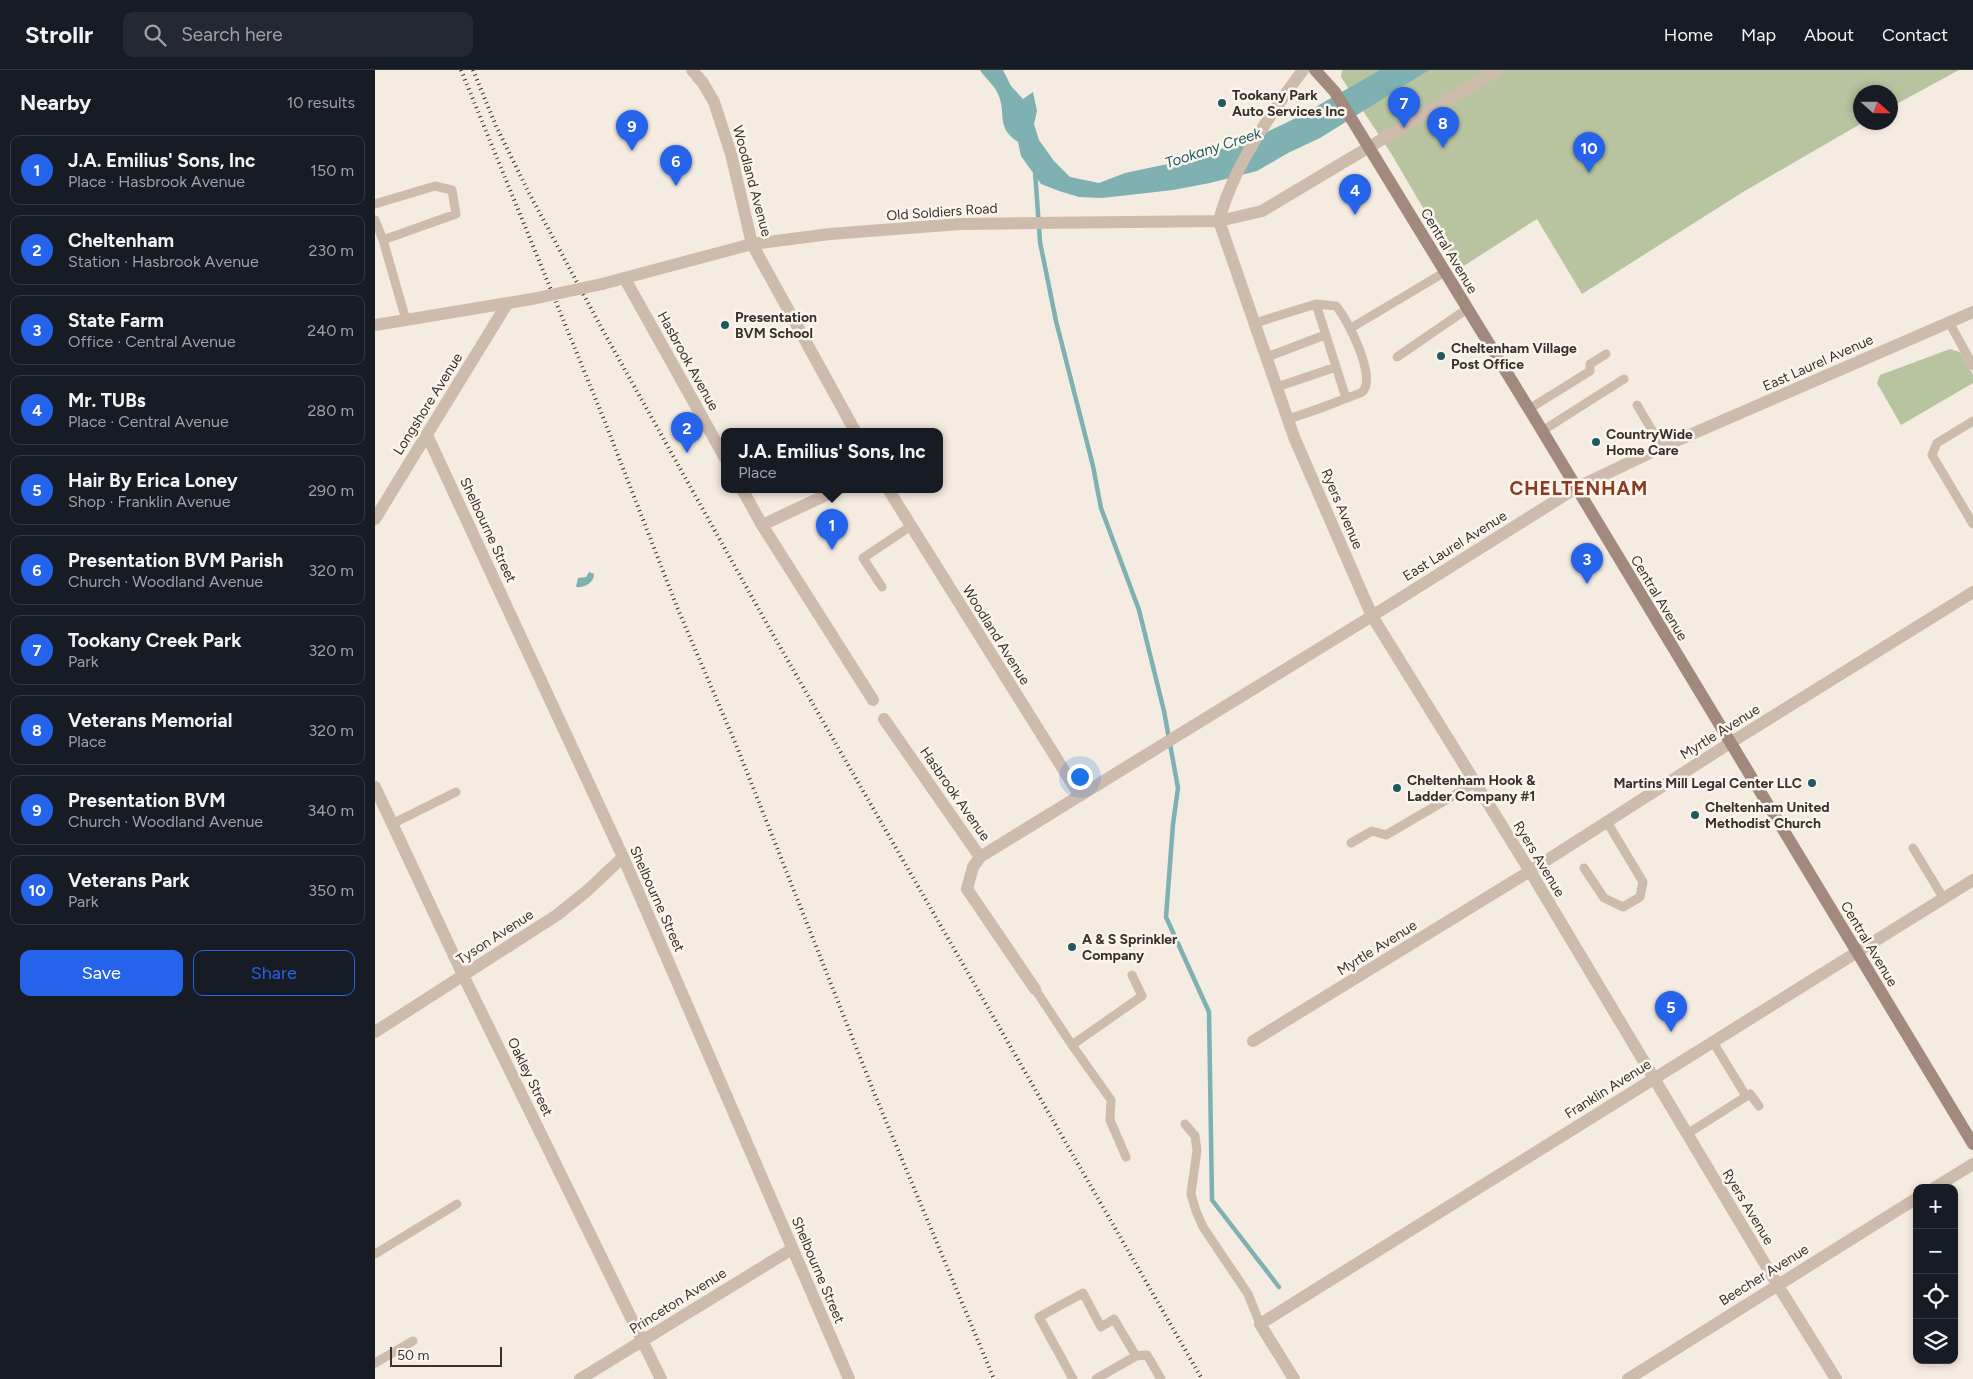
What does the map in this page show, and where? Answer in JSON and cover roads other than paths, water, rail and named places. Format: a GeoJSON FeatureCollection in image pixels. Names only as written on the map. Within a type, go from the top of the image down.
{"type":"FeatureCollection","features":[{"type":"Feature","properties":{"kind":"main road","name":"Central Avenue"},"geometry":{"type":"LineString","coordinates":[[1315,70],[1335,92],[1973,1144]]}},
{"type":"Feature","properties":{"kind":"street","name":"Woodland Avenue"},"geometry":{"type":"LineString","coordinates":[[692,70],[703,82],[714,102],[731,154],[752,244],[853,428]]}},
{"type":"Feature","properties":{"kind":"street"},"geometry":{"type":"LineString","coordinates":[[1219,221],[1224,201],[1230,188],[1270,115],[1303,70]]}},
{"type":"Feature","properties":{"kind":"street","name":"Old Soldiers Road"},"geometry":{"type":"LineString","coordinates":[[375,324],[507,304],[625,279],[752,244],[830,234],[960,224],[1219,221],[1261,211],[1498,70]]}},
{"type":"Feature","properties":{"kind":"street","name":"Ryers Avenue"},"geometry":{"type":"LineString","coordinates":[[1219,221],[1288,419],[1372,616],[1529,871],[1836,1379]]}},
{"type":"Feature","properties":{"kind":"street","name":"Hasbrook Avenue"},"geometry":{"type":"LineString","coordinates":[[625,279],[721,451]]}},
{"type":"Feature","properties":{"kind":"street","name":"Longshore Avenue"},"geometry":{"type":"LineString","coordinates":[[375,519],[507,304]]}},
{"type":"Feature","properties":{"kind":"street","name":"East Laurel Avenue"},"geometry":{"type":"LineString","coordinates":[[980,857],[1372,616],[1575,488],[1661,447],[1973,312]]}},
{"type":"Feature","properties":{"kind":"street","name":"Shelbourne Street"},"geometry":{"type":"LineString","coordinates":[[427,435],[623,856],[849,1379]]}},
{"type":"Feature","properties":{"kind":"street"},"geometry":{"type":"LineString","coordinates":[[744,493],[762,525],[873,700]]}},
{"type":"Feature","properties":{"kind":"street"},"geometry":{"type":"LineString","coordinates":[[762,525],[830,493]]}},
{"type":"Feature","properties":{"kind":"street","name":"Woodland Avenue"},"geometry":{"type":"LineString","coordinates":[[890,493],[1080,796]]}},
{"type":"Feature","properties":{"kind":"street","name":"Myrtle Avenue"},"geometry":{"type":"LineString","coordinates":[[1253,1041],[1529,871],[1973,592]]}},
{"type":"Feature","properties":{"kind":"street","name":"Hasbrook Avenue"},"geometry":{"type":"LineString","coordinates":[[884,719],[980,857],[973,867],[967,889],[1035,989]]}},
{"type":"Feature","properties":{"kind":"street","name":"Oakley Street"},"geometry":{"type":"LineString","coordinates":[[375,787],[463,975],[661,1379]]}},
{"type":"Feature","properties":{"kind":"street","name":"Tyson Avenue"},"geometry":{"type":"LineString","coordinates":[[375,1032],[557,915],[588,890],[623,856]]}},
{"type":"Feature","properties":{"kind":"street","name":"Franklin Avenue"},"geometry":{"type":"LineString","coordinates":[[1260,1324],[1973,880]]}},
{"type":"Feature","properties":{"kind":"street"},"geometry":{"type":"LineString","coordinates":[[1940,1184],[1973,1164]]}},
{"type":"Feature","properties":{"kind":"street","name":"Beecher Avenue"},"geometry":{"type":"LineString","coordinates":[[1628,1379],[1913,1200]]}},
{"type":"Feature","properties":{"kind":"street","name":"Princeton Avenue"},"geometry":{"type":"LineString","coordinates":[[580,1379],[793,1249]]}},
{"type":"Feature","properties":{"kind":"street"},"geometry":{"type":"LineString","coordinates":[[1260,1324],[1294,1379]]}},
{"type":"Feature","properties":{"kind":"lane"},"geometry":{"type":"LineString","coordinates":[[375,204],[435,186],[451,190],[456,214],[383,240]]}},
{"type":"Feature","properties":{"kind":"lane"},"geometry":{"type":"LineString","coordinates":[[375,220],[383,240],[406,320]]}},
{"type":"Feature","properties":{"kind":"lane"},"geometry":{"type":"LineString","coordinates":[[1351,328],[1445,272]]}},
{"type":"Feature","properties":{"kind":"lane"},"geometry":{"type":"LineString","coordinates":[[1255,323],[1316,304],[1336,306],[1344,314],[1357,341],[1366,379],[1363,391],[1288,419]]}},
{"type":"Feature","properties":{"kind":"lane"},"geometry":{"type":"LineString","coordinates":[[1316,304],[1346,398]]}},
{"type":"Feature","properties":{"kind":"lane"},"geometry":{"type":"LineString","coordinates":[[1397,357],[1467,309]]}},
{"type":"Feature","properties":{"kind":"lane"},"geometry":{"type":"LineString","coordinates":[[1949,322],[1973,366]]}},
{"type":"Feature","properties":{"kind":"lane"},"geometry":{"type":"LineString","coordinates":[[1267,357],[1325,335]]}},
{"type":"Feature","properties":{"kind":"lane"},"geometry":{"type":"LineString","coordinates":[[1529,409],[1590,371],[1590,364],[1606,354]]}},
{"type":"Feature","properties":{"kind":"lane"},"geometry":{"type":"LineString","coordinates":[[1277,387],[1336,367]]}},
{"type":"Feature","properties":{"kind":"lane"},"geometry":{"type":"LineString","coordinates":[[1541,430],[1623,379]]}},
{"type":"Feature","properties":{"kind":"lane"},"geometry":{"type":"LineString","coordinates":[[1637,405],[1661,447]]}},
{"type":"Feature","properties":{"kind":"lane"},"geometry":{"type":"LineString","coordinates":[[1973,421],[1937,443],[1932,455],[1973,524]]}},
{"type":"Feature","properties":{"kind":"lane"},"geometry":{"type":"LineString","coordinates":[[882,587],[863,558],[911,526]]}},
{"type":"Feature","properties":{"kind":"lane"},"geometry":{"type":"LineString","coordinates":[[1351,843],[1372,831],[1386,835],[1475,783]]}},
{"type":"Feature","properties":{"kind":"lane"},"geometry":{"type":"LineString","coordinates":[[392,824],[456,792]]}},
{"type":"Feature","properties":{"kind":"lane"},"geometry":{"type":"LineString","coordinates":[[1585,868],[1604,898],[1623,907],[1640,897],[1643,882],[1607,822]]}},
{"type":"Feature","properties":{"kind":"lane"},"geometry":{"type":"LineString","coordinates":[[1913,848],[1944,899]]}},
{"type":"Feature","properties":{"kind":"lane"},"geometry":{"type":"LineString","coordinates":[[1072,1045],[1143,996],[1132,975]]}},
{"type":"Feature","properties":{"kind":"lane"},"geometry":{"type":"LineString","coordinates":[[1035,989],[1111,1100],[1110,1120],[1126,1157]]}},
{"type":"Feature","properties":{"kind":"lane"},"geometry":{"type":"LineString","coordinates":[[1713,1042],[1746,1096]]}},
{"type":"Feature","properties":{"kind":"lane"},"geometry":{"type":"LineString","coordinates":[[1687,1134],[1750,1094],[1759,1106]]}},
{"type":"Feature","properties":{"kind":"lane"},"geometry":{"type":"LineString","coordinates":[[1185,1124],[1195,1136],[1197,1150],[1191,1194],[1195,1211],[1203,1227],[1248,1294],[1260,1324]]}},
{"type":"Feature","properties":{"kind":"lane"},"geometry":{"type":"LineString","coordinates":[[375,1254],[457,1204]]}},
{"type":"Feature","properties":{"kind":"lane"},"geometry":{"type":"LineString","coordinates":[[1073,1379],[1039,1317],[1083,1292],[1101,1327],[1114,1319],[1136,1356]]}},
{"type":"Feature","properties":{"kind":"lane"},"geometry":{"type":"LineString","coordinates":[[375,1363],[413,1341]]}},
{"type":"Feature","properties":{"kind":"lane"},"geometry":{"type":"LineString","coordinates":[[1096,1379],[1136,1356],[1147,1355],[1161,1379]]}},
{"type":"Feature","properties":{"kind":"water"},"geometry":{"type":"Polygon","coordinates":[[[980,70],[1003,70],[1011,86],[1023,99],[1033,92],[1037,111],[1034,124],[1039,140],[1054,161],[1070,177],[1099,183],[1125,173],[1196,158],[1265,133],[1298,117],[1380,70],[1429,70],[1320,138],[1288,153],[1257,171],[1173,190],[1102,198],[1079,197],[1041,184],[1021,156],[1018,142],[1006,130],[1002,106],[997,92],[980,70]]]}},
{"type":"Feature","properties":{"kind":"water"},"geometry":{"type":"Polygon","coordinates":[[[589,572],[594,574],[592,580],[585,586],[576,587],[578,578],[586,577],[589,572]]]}},
{"type":"Feature","properties":{"kind":"waterway"},"geometry":{"type":"LineString","coordinates":[[1035,171],[1040,242],[1056,321],[1093,466],[1101,508],[1139,610],[1164,711],[1178,788],[1173,824],[1166,917],[1209,1012],[1212,1200],[1279,1287]]}},
{"type":"Feature","properties":{"kind":"railway"},"geometry":{"type":"LineString","coordinates":[[461,70],[605,422],[677,607],[737,747],[875,1095],[994,1379]]}},
{"type":"Feature","properties":{"kind":"railway"},"geometry":{"type":"LineString","coordinates":[[473,70],[496,126],[529,193],[601,327],[772,633],[1202,1379]]}},
{"type":"Feature","properties":{"kind":"place","name":"Tookany Park Auto Services Inc"},"geometry":{"type":"Point","coordinates":[1222,103]}},
{"type":"Feature","properties":{"kind":"place","name":"Tookany Creek Park"},"geometry":{"type":"Point","coordinates":[1404,128]}},
{"type":"Feature","properties":{"kind":"place","name":"Veterans Memorial"},"geometry":{"type":"Point","coordinates":[1443,148]}},
{"type":"Feature","properties":{"kind":"place","name":"Presentation BVM"},"geometry":{"type":"Point","coordinates":[632,151]}},
{"type":"Feature","properties":{"kind":"place","name":"Veterans Park"},"geometry":{"type":"Point","coordinates":[1589,173]}},
{"type":"Feature","properties":{"kind":"place","name":"Presentation BVM Parish"},"geometry":{"type":"Point","coordinates":[676,186]}},
{"type":"Feature","properties":{"kind":"place","name":"Mr. TUBs"},"geometry":{"type":"Point","coordinates":[1355,215]}},
{"type":"Feature","properties":{"kind":"place","name":"Presentation BVM School"},"geometry":{"type":"Point","coordinates":[725,325]}},
{"type":"Feature","properties":{"kind":"place","name":"Cheltenham Village Post Office"},"geometry":{"type":"Point","coordinates":[1441,356]}},
{"type":"Feature","properties":{"kind":"place","name":"CountryWide Home Care"},"geometry":{"type":"Point","coordinates":[1596,442]}},
{"type":"Feature","properties":{"kind":"place","name":"Cheltenham"},"geometry":{"type":"Point","coordinates":[687,453]}},
{"type":"Feature","properties":{"kind":"place","name":"J.A. Emilius' Sons, Inc"},"geometry":{"type":"Point","coordinates":[832,550]}},
{"type":"Feature","properties":{"kind":"place","name":"State Farm"},"geometry":{"type":"Point","coordinates":[1587,584]}},
{"type":"Feature","properties":{"kind":"place","name":"Martins Mill Legal Center LLC"},"geometry":{"type":"Point","coordinates":[1812,783]}},
{"type":"Feature","properties":{"kind":"place","name":"Cheltenham Hook & Ladder Company #1"},"geometry":{"type":"Point","coordinates":[1397,788]}},
{"type":"Feature","properties":{"kind":"place","name":"Cheltenham United Methodist Church"},"geometry":{"type":"Point","coordinates":[1695,815]}},
{"type":"Feature","properties":{"kind":"place","name":"A & S Sprinkler Company"},"geometry":{"type":"Point","coordinates":[1072,947]}},
{"type":"Feature","properties":{"kind":"place","name":"Hair By Erica Loney"},"geometry":{"type":"Point","coordinates":[1671,1032]}},
{"type":"Feature","properties":{"kind":"district","name":"CHELTENHAM"},"geometry":{"type":"Point","coordinates":[1579,488]}},
{"type":"Feature","properties":{"kind":"water label","name":"Tookany Creek"},"geometry":{"type":"Point","coordinates":[1213,148]}}]}
